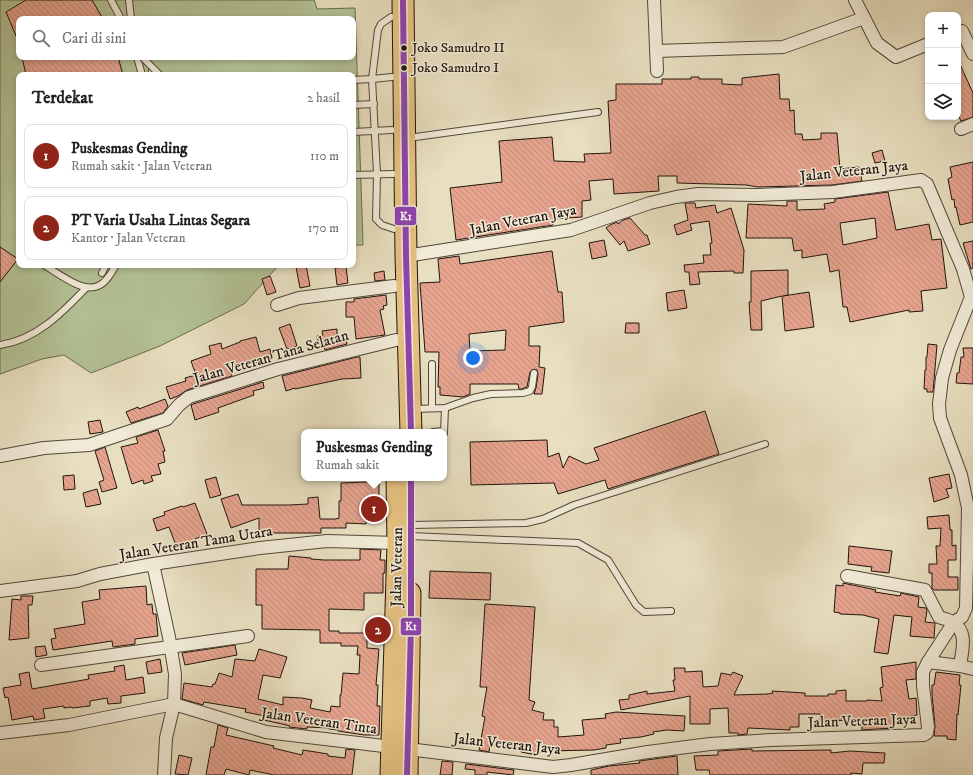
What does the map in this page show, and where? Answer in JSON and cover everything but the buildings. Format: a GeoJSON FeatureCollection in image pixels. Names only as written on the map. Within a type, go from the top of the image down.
{"type":"FeatureCollection","features":[{"type":"Feature","properties":{"kind":"highway"},"geometry":{"type":"LineString","coordinates":[[395,6],[382,78],[394,132],[385,174],[394,229],[397,429]]}},
{"type":"Feature","properties":{"kind":"highway"},"geometry":{"type":"LineString","coordinates":[[395,6],[394,132],[406,256],[411,429]]}},
{"type":"Feature","properties":{"kind":"highway","name":"Jalan Veteran"},"geometry":{"type":"LineString","coordinates":[[397,481],[406,535]]}},
{"type":"Feature","properties":{"kind":"highway","name":"Jalan Veteran"},"geometry":{"type":"LineString","coordinates":[[407,775],[400,748],[406,535],[411,481]]}},
{"type":"Feature","properties":{"kind":"highway","name":"Jalan Veteran"},"geometry":{"type":"LineString","coordinates":[[391,775],[400,748]]}},
{"type":"Feature","properties":{"kind":"street"},"geometry":{"type":"LineString","coordinates":[[654,0],[657,71]]}},
{"type":"Feature","properties":{"kind":"street"},"geometry":{"type":"LineString","coordinates":[[855,0],[877,42],[896,57],[925,45]]}},
{"type":"Feature","properties":{"kind":"street"},"geometry":{"type":"LineString","coordinates":[[656,51],[783,47],[864,18]]}},
{"type":"Feature","properties":{"kind":"street"},"geometry":{"type":"LineString","coordinates":[[964,30],[973,54]]}},
{"type":"Feature","properties":{"kind":"street"},"geometry":{"type":"LineString","coordinates":[[961,129],[973,124]]}},
{"type":"Feature","properties":{"kind":"street","name":"Jalan Veteran Jaya"},"geometry":{"type":"LineString","coordinates":[[400,748],[552,767],[710,744],[771,740],[924,735],[928,730],[923,686],[924,672],[928,662],[954,622],[962,617],[966,608],[968,508],[961,475],[940,418],[939,404],[942,378],[950,350],[972,297],[963,269],[927,184],[921,180],[833,192],[756,195],[698,194],[676,197],[650,203],[571,230],[406,256]]}},
{"type":"Feature","properties":{"kind":"street"},"geometry":{"type":"LineString","coordinates":[[277,305],[299,298],[394,286]]}},
{"type":"Feature","properties":{"kind":"street","name":"Jalan Veteran Tana Selatan"},"geometry":{"type":"LineString","coordinates":[[0,456],[44,448],[89,445],[167,419],[179,405],[189,397],[278,369],[396,340]]}},
{"type":"Feature","properties":{"kind":"street","name":"Jalan Veteran Tama Utara"},"geometry":{"type":"LineString","coordinates":[[0,591],[77,581],[100,574],[153,564],[245,550],[328,541],[406,535]]}},
{"type":"Feature","properties":{"kind":"street"},"geometry":{"type":"LineString","coordinates":[[153,564],[175,674],[174,704],[166,738],[164,775]]}},
{"type":"Feature","properties":{"kind":"street"},"geometry":{"type":"LineString","coordinates":[[847,576],[925,590],[939,617],[954,622],[961,631],[963,638],[960,666]]}},
{"type":"Feature","properties":{"kind":"street"},"geometry":{"type":"LineString","coordinates":[[41,665],[248,636]]}},
{"type":"Feature","properties":{"kind":"street"},"geometry":{"type":"LineString","coordinates":[[928,662],[973,669]]}},
{"type":"Feature","properties":{"kind":"street"},"geometry":{"type":"LineString","coordinates":[[0,733],[69,725],[174,704]]}},
{"type":"Feature","properties":{"kind":"street","name":"Jalan Veteran Tinta"},"geometry":{"type":"LineString","coordinates":[[174,704],[266,732],[400,748]]}},
{"type":"Feature","properties":{"kind":"lane"},"geometry":{"type":"LineString","coordinates":[[110,0],[119,16]]}},
{"type":"Feature","properties":{"kind":"lane"},"geometry":{"type":"LineString","coordinates":[[129,0],[131,16]]}},
{"type":"Feature","properties":{"kind":"lane"},"geometry":{"type":"LineString","coordinates":[[138,60],[141,72]]}},
{"type":"Feature","properties":{"kind":"lane"},"geometry":{"type":"LineString","coordinates":[[145,60],[151,72]]}},
{"type":"Feature","properties":{"kind":"lane"},"geometry":{"type":"LineString","coordinates":[[146,60],[157,72]]}},
{"type":"Feature","properties":{"kind":"lane"},"geometry":{"type":"LineString","coordinates":[[356,80],[382,78],[374,104]]}},
{"type":"Feature","properties":{"kind":"lane"},"geometry":{"type":"LineString","coordinates":[[374,104],[394,132]]}},
{"type":"Feature","properties":{"kind":"lane"},"geometry":{"type":"LineString","coordinates":[[356,105],[374,104]]}},
{"type":"Feature","properties":{"kind":"lane"},"geometry":{"type":"LineString","coordinates":[[356,132],[394,132],[598,112]]}},
{"type":"Feature","properties":{"kind":"lane"},"geometry":{"type":"LineString","coordinates":[[356,175],[385,174]]}},
{"type":"Feature","properties":{"kind":"lane"},"geometry":{"type":"LineString","coordinates":[[49,268],[69,281],[86,288],[98,286],[108,278],[114,268]]}},
{"type":"Feature","properties":{"kind":"lane"},"geometry":{"type":"LineString","coordinates":[[102,273],[104,268]]}},
{"type":"Feature","properties":{"kind":"lane"},"geometry":{"type":"LineString","coordinates":[[0,345],[7,344],[36,333],[61,314],[86,288]]}},
{"type":"Feature","properties":{"kind":"lane"},"geometry":{"type":"LineString","coordinates":[[432,364],[432,408]]}},
{"type":"Feature","properties":{"kind":"lane"},"geometry":{"type":"LineString","coordinates":[[410,410],[445,408],[473,398],[491,394],[523,393],[530,391],[534,373]]}},
{"type":"Feature","properties":{"kind":"lane"},"geometry":{"type":"LineString","coordinates":[[444,429],[445,408]]}},
{"type":"Feature","properties":{"kind":"lane"},"geometry":{"type":"LineString","coordinates":[[406,535],[543,520],[574,505],[765,444]]}},
{"type":"Feature","properties":{"kind":"lane"},"geometry":{"type":"LineString","coordinates":[[406,535],[578,543],[608,560],[636,605],[644,612],[671,612]]}},
{"type":"Feature","properties":{"kind":"green space"},"geometry":{"type":"Polygon","coordinates":[[[0,0],[314,0],[317,9],[355,8],[355,16],[16,16],[16,60],[356,60],[356,38],[363,245],[356,245],[356,72],[16,72],[16,268],[276,268],[244,304],[160,346],[91,373],[64,355],[42,359],[0,374],[0,0]]]}},
{"type":"Feature","properties":{"kind":"transit line","name":"K1"},"geometry":{"type":"LineString","coordinates":[[403,0],[406,256],[411,429]]}},
{"type":"Feature","properties":{"kind":"transit line","name":"K1"},"geometry":{"type":"LineString","coordinates":[[407,775],[411,627],[411,481]]}},
{"type":"Feature","properties":{"kind":"place","name":"Joko Samudro II"},"geometry":{"type":"Point","coordinates":[404,48]}},
{"type":"Feature","properties":{"kind":"place","name":"Joko Samudro I"},"geometry":{"type":"Point","coordinates":[404,68]}},
{"type":"Feature","properties":{"kind":"place","name":"Puskesmas Gending"},"geometry":{"type":"Point","coordinates":[374,509]}},
{"type":"Feature","properties":{"kind":"place","name":"PT Varia Usaha Lintas Segara"},"geometry":{"type":"Point","coordinates":[378,630]}}]}
